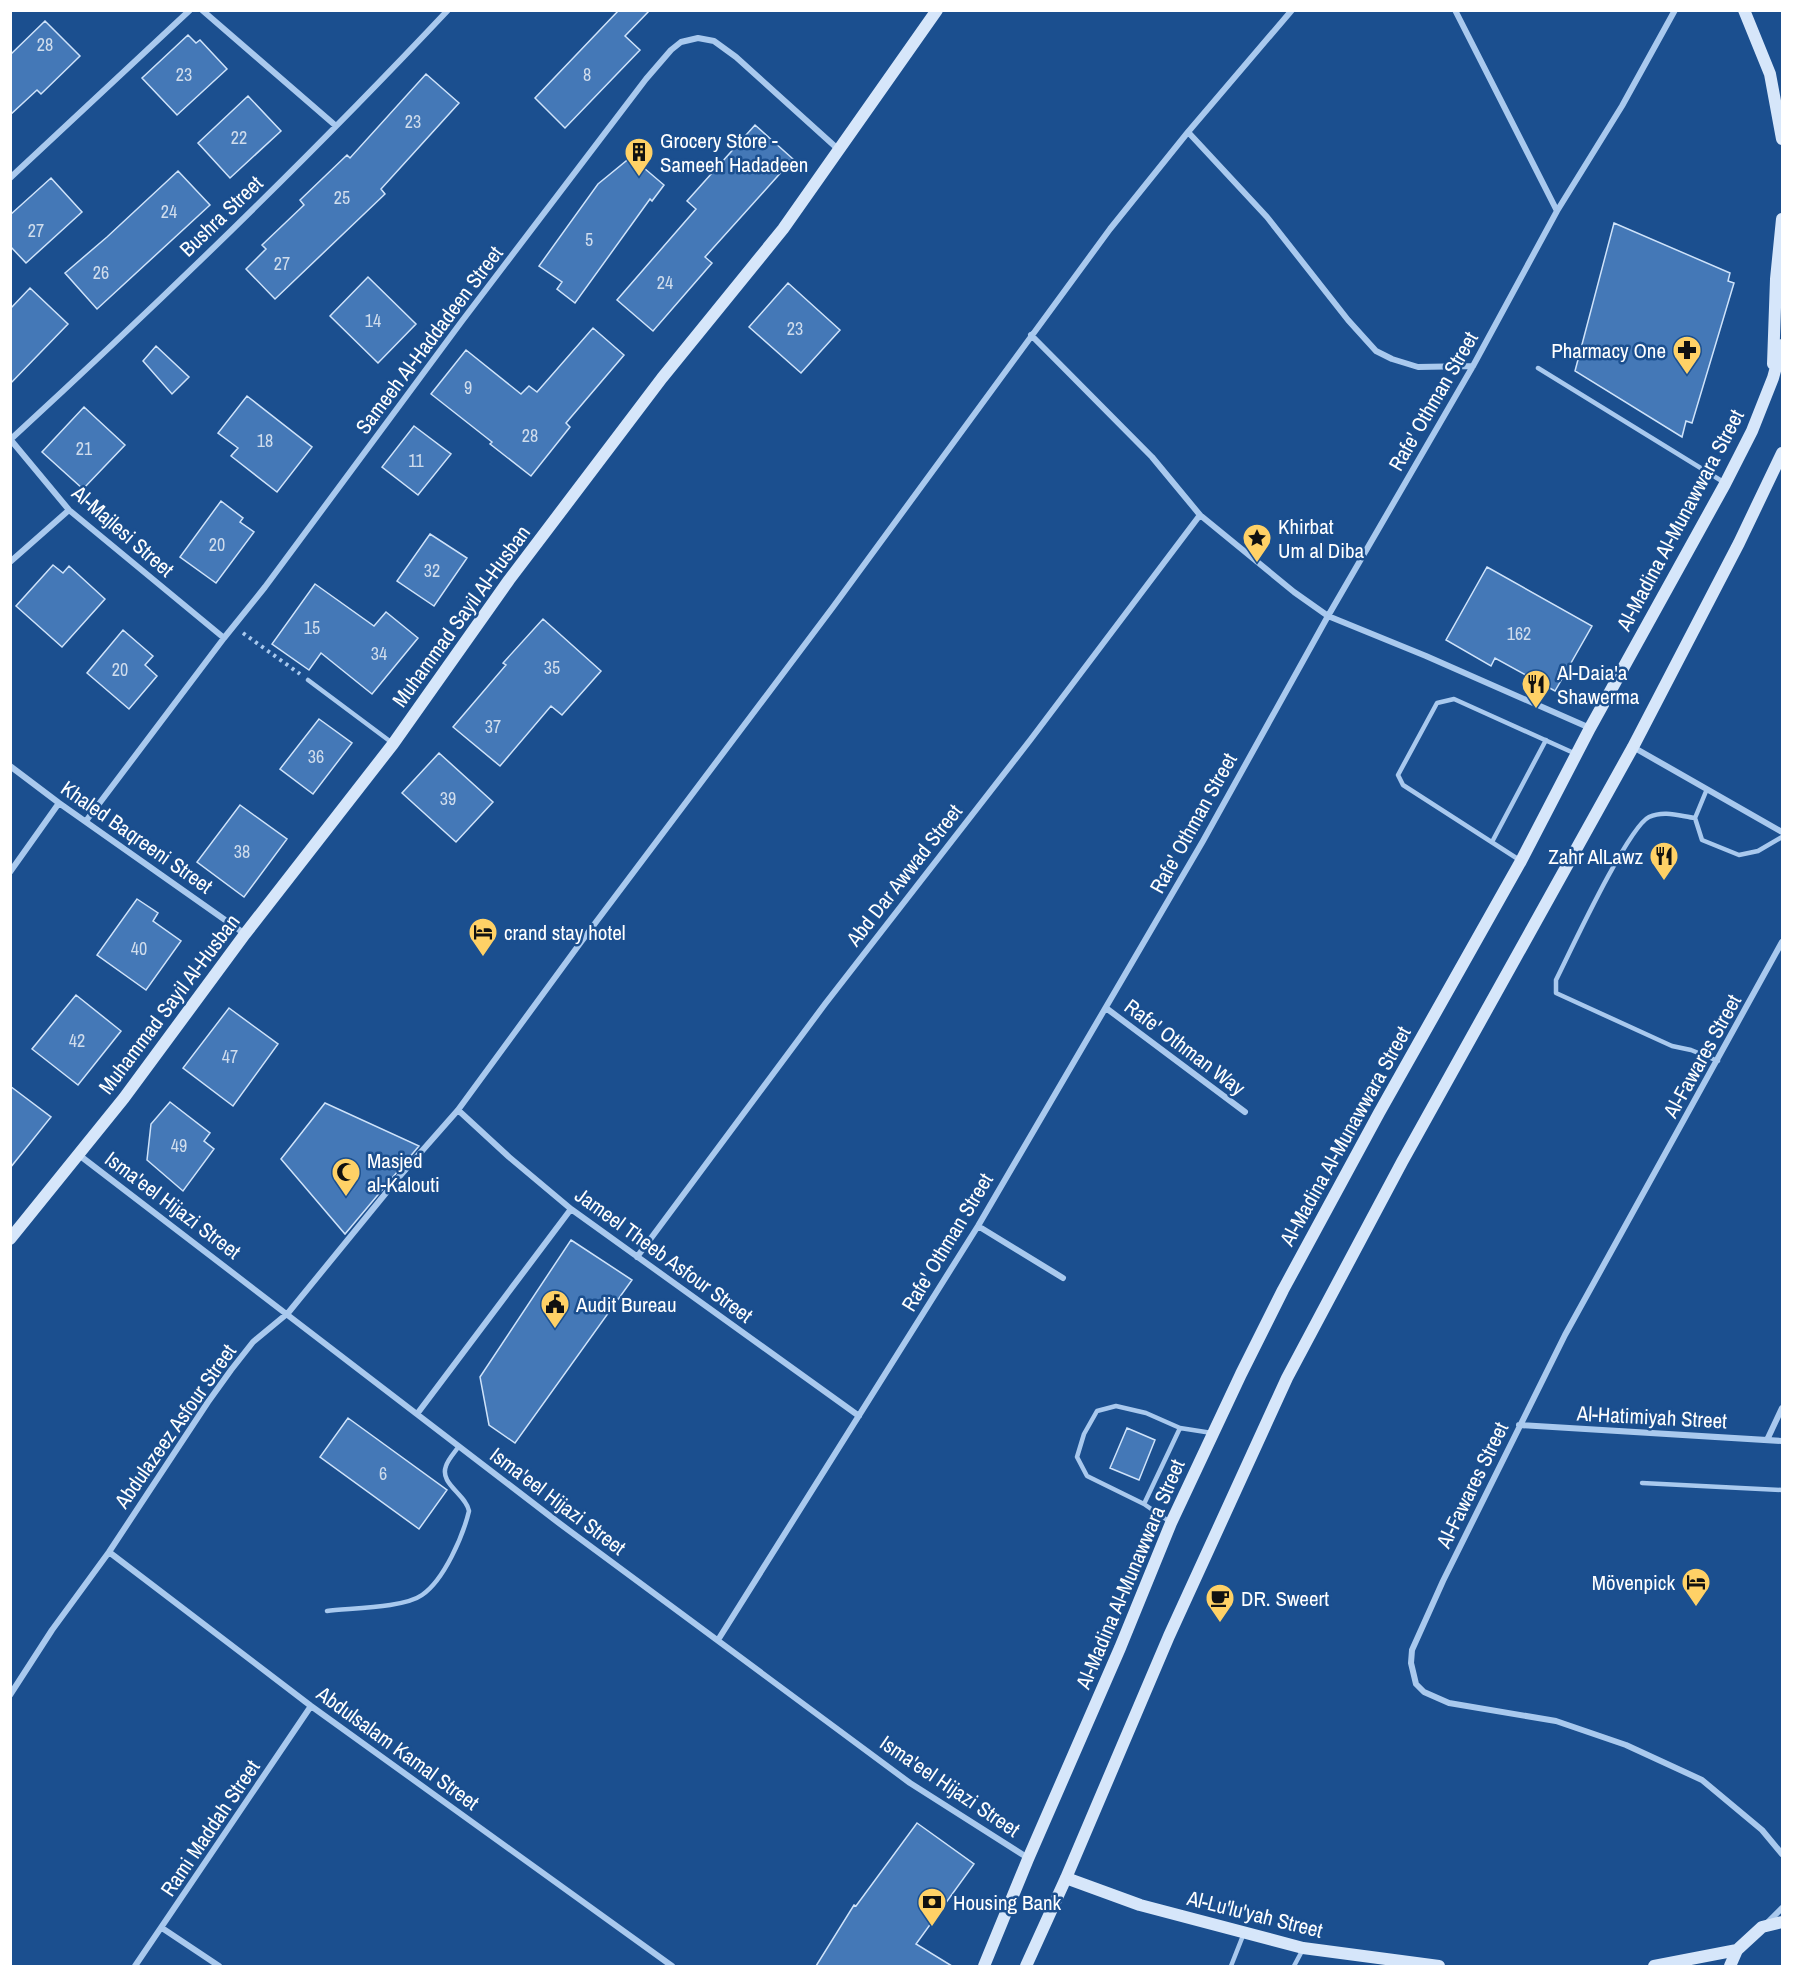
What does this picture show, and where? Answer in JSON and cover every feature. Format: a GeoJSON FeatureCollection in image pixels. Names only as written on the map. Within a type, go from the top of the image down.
{"type":"FeatureCollection","features":[{"type":"Feature","properties":{"kind":"main road","name":"Muhammad Sayil Al-Husban"},"geometry":{"type":"LineString","coordinates":[[10,1239],[138,1080],[245,934],[393,744],[509,580],[662,378],[783,230],[937,10]]}},
{"type":"Feature","properties":{"kind":"main road"},"geometry":{"type":"LineString","coordinates":[[1744,10],[1770,74],[1782,139]]}},
{"type":"Feature","properties":{"kind":"main road"},"geometry":{"type":"LineString","coordinates":[[1773,378],[1776,279],[1782,219]]}},
{"type":"Feature","properties":{"kind":"main road","name":"Al-Madina Al-Munawwara Street"},"geometry":{"type":"LineString","coordinates":[[984,1966],[1171,1523],[1212,1433],[1289,1280],[1379,1113],[1521,861],[1590,728],[1725,484],[1752,431],[1773,378],[1782,345]]}},
{"type":"Feature","properties":{"kind":"main road"},"geometry":{"type":"LineString","coordinates":[[1026,1966],[1169,1636],[1287,1378],[1402,1162],[1633,747],[1739,543],[1782,453]]}},
{"type":"Feature","properties":{"kind":"main road","name":"Al-Lu'lu'yah Street"},"geometry":{"type":"LineString","coordinates":[[1066,1878],[1140,1905],[1303,1948],[1439,1966]]}},
{"type":"Feature","properties":{"kind":"main road"},"geometry":{"type":"LineString","coordinates":[[1730,1966],[1737,1950],[1762,1927],[1782,1922]]}},
{"type":"Feature","properties":{"kind":"main road"},"geometry":{"type":"LineString","coordinates":[[1654,1966],[1737,1950]]}},
{"type":"Feature","properties":{"kind":"street"},"geometry":{"type":"LineString","coordinates":[[10,178],[190,10]]}},
{"type":"Feature","properties":{"kind":"street"},"geometry":{"type":"LineString","coordinates":[[202,10],[336,126]]}},
{"type":"Feature","properties":{"kind":"street","name":"Bushra Street"},"geometry":{"type":"LineString","coordinates":[[11,439],[112,345],[336,126],[448,10]]}},
{"type":"Feature","properties":{"kind":"street","name":"Abdulazeez Asfour Street"},"geometry":{"type":"LineString","coordinates":[[10,1695],[52,1630],[231,1370],[253,1342],[288,1313],[399,1177],[458,1110],[581,942],[833,608],[1110,230],[1188,132],[1292,10]]}},
{"type":"Feature","properties":{"kind":"street"},"geometry":{"type":"LineString","coordinates":[[1455,10],[1557,211]]}},
{"type":"Feature","properties":{"kind":"street","name":"Rafe' Othman Street"},"geometry":{"type":"LineString","coordinates":[[718,1640],[978,1226],[1031,1132],[1106,1008],[1203,841],[1328,616],[1473,366],[1557,211],[1622,106],[1675,10]]}},
{"type":"Feature","properties":{"kind":"street","name":"Sameeh Al-Haddadeen Street"},"geometry":{"type":"LineString","coordinates":[[86,821],[265,587],[462,321],[646,79],[671,50],[681,42],[698,38],[714,41],[736,57],[839,150]]}},
{"type":"Feature","properties":{"kind":"street"},"geometry":{"type":"LineString","coordinates":[[1188,132],[1267,217],[1348,320],[1376,351],[1392,359],[1418,366],[1473,366]]}},
{"type":"Feature","properties":{"kind":"street"},"geometry":{"type":"LineString","coordinates":[[1031,335],[1152,457],[1200,515],[1278,580],[1328,616],[1590,728]]}},
{"type":"Feature","properties":{"kind":"street","name":"Al-Majlesi Street"},"geometry":{"type":"LineString","coordinates":[[11,439],[69,510],[224,638]]}},
{"type":"Feature","properties":{"kind":"street"},"geometry":{"type":"LineString","coordinates":[[10,562],[69,510]]}},
{"type":"Feature","properties":{"kind":"street","name":"Abd Dar Awwad Street"},"geometry":{"type":"LineString","coordinates":[[637,1257],[825,1004],[1031,739],[1200,515]]}},
{"type":"Feature","properties":{"kind":"street"},"geometry":{"type":"LineString","coordinates":[[1633,747],[1782,835]]}},
{"type":"Feature","properties":{"kind":"street","name":"Khaled Baqreeni Street"},"geometry":{"type":"LineString","coordinates":[[10,766],[245,934]]}},
{"type":"Feature","properties":{"kind":"street"},"geometry":{"type":"LineString","coordinates":[[10,872],[59,802]]}},
{"type":"Feature","properties":{"kind":"street","name":"Al-Fawares Street"},"geometry":{"type":"LineString","coordinates":[[1782,942],[1565,1335],[1443,1581],[1412,1650],[1411,1663],[1416,1684],[1425,1692],[1449,1703],[1556,1721],[1636,1749],[1702,1780],[1762,1830],[1782,1854]]}},
{"type":"Feature","properties":{"kind":"street","name":"Rafe' Othman Way"},"geometry":{"type":"LineString","coordinates":[[1106,1008],[1245,1112]]}},
{"type":"Feature","properties":{"kind":"street","name":"Jameel Theeb Asfour Street"},"geometry":{"type":"LineString","coordinates":[[458,1110],[571,1209],[860,1416]]}},
{"type":"Feature","properties":{"kind":"street","name":"Isma'eel Hijazi Street"},"geometry":{"type":"LineString","coordinates":[[79,1155],[459,1446],[910,1783],[1028,1859]]}},
{"type":"Feature","properties":{"kind":"street"},"geometry":{"type":"LineString","coordinates":[[417,1414],[571,1209]]}},
{"type":"Feature","properties":{"kind":"street"},"geometry":{"type":"LineString","coordinates":[[978,1226],[1064,1278]]}},
{"type":"Feature","properties":{"kind":"street"},"geometry":{"type":"LineString","coordinates":[[1767,1440],[1782,1408]]}},
{"type":"Feature","properties":{"kind":"street","name":"Al-Hatimiyah Street"},"geometry":{"type":"LineString","coordinates":[[1519,1425],[1782,1441]]}},
{"type":"Feature","properties":{"kind":"street","name":"Abdulsalam Kamal Street"},"geometry":{"type":"LineString","coordinates":[[108,1551],[311,1706],[672,1966]]}},
{"type":"Feature","properties":{"kind":"street","name":"Rami Maddah Street"},"geometry":{"type":"LineString","coordinates":[[135,1966],[311,1706]]}},
{"type":"Feature","properties":{"kind":"street"},"geometry":{"type":"LineString","coordinates":[[1762,1927],[1782,1908]]}},
{"type":"Feature","properties":{"kind":"street"},"geometry":{"type":"LineString","coordinates":[[162,1928],[219,1966]]}},
{"type":"Feature","properties":{"kind":"lane"},"geometry":{"type":"LineString","coordinates":[[1538,368],[1725,484]]}},
{"type":"Feature","properties":{"kind":"lane"},"geometry":{"type":"LineString","coordinates":[[308,680],[393,744]]}},
{"type":"Feature","properties":{"kind":"lane"},"geometry":{"type":"LineString","coordinates":[[1521,861],[1403,785],[1398,775],[1437,703],[1454,699],[1576,754]]}},
{"type":"Feature","properties":{"kind":"lane"},"geometry":{"type":"LineString","coordinates":[[1492,842],[1546,740]]}},
{"type":"Feature","properties":{"kind":"lane"},"geometry":{"type":"LineString","coordinates":[[1707,789],[1695,818],[1702,840],[1739,855],[1758,851],[1782,835]]}},
{"type":"Feature","properties":{"kind":"lane"},"geometry":{"type":"LineString","coordinates":[[1695,818],[1665,813],[1648,817],[1622,850],[1556,980],[1556,993],[1672,1046],[1718,1060]]}},
{"type":"Feature","properties":{"kind":"lane"},"geometry":{"type":"LineString","coordinates":[[1171,1523],[1144,1504],[1088,1476],[1077,1457],[1084,1434],[1097,1412],[1116,1406],[1146,1413],[1180,1428],[1212,1433]]}},
{"type":"Feature","properties":{"kind":"lane"},"geometry":{"type":"LineString","coordinates":[[1144,1504],[1180,1428]]}},
{"type":"Feature","properties":{"kind":"lane"},"geometry":{"type":"LineString","coordinates":[[327,1611],[398,1604],[421,1597],[432,1587],[448,1562],[469,1511],[464,1498],[444,1475],[446,1467],[459,1446]]}},
{"type":"Feature","properties":{"kind":"lane"},"geometry":{"type":"LineString","coordinates":[[1642,1483],[1782,1490]]}},
{"type":"Feature","properties":{"kind":"lane"},"geometry":{"type":"LineString","coordinates":[[1231,1966],[1244,1932]]}},
{"type":"Feature","properties":{"kind":"lane"},"geometry":{"type":"LineString","coordinates":[[1294,1966],[1303,1948]]}},
{"type":"Feature","properties":{"kind":"path"},"geometry":{"type":"LineString","coordinates":[[234,626],[308,680]]}},
{"type":"Feature","properties":{"kind":"building"},"geometry":{"type":"Polygon","coordinates":[[[619,10],[650,10],[625,36],[640,50],[565,128],[535,98],[619,10]]]}},
{"type":"Feature","properties":{"kind":"building"},"geometry":{"type":"Polygon","coordinates":[[[45,21],[80,56],[41,94],[37,90],[10,115],[10,55],[45,21]]]}},
{"type":"Feature","properties":{"kind":"building"},"geometry":{"type":"Polygon","coordinates":[[[188,35],[196,43],[200,40],[227,69],[177,115],[142,78],[188,35]]]}},
{"type":"Feature","properties":{"kind":"building"},"geometry":{"type":"Polygon","coordinates":[[[426,74],[459,103],[381,189],[385,194],[275,299],[246,269],[266,249],[262,245],[304,205],[300,200],[347,155],[350,158],[426,74]]]}},
{"type":"Feature","properties":{"kind":"building"},"geometry":{"type":"Polygon","coordinates":[[[248,96],[281,131],[230,178],[198,143],[248,96]]]}},
{"type":"Feature","properties":{"kind":"building"},"geometry":{"type":"Polygon","coordinates":[[[755,125],[793,159],[705,257],[712,263],[653,331],[617,300],[696,209],[687,201],[755,125]]]}},
{"type":"Feature","properties":{"kind":"building"},"geometry":{"type":"Polygon","coordinates":[[[631,157],[664,185],[652,201],[650,199],[575,303],[557,289],[562,282],[539,266],[598,184],[631,157]]]}},
{"type":"Feature","properties":{"kind":"building"},"geometry":{"type":"Polygon","coordinates":[[[178,171],[210,205],[97,309],[65,273],[178,171]]]}},
{"type":"Feature","properties":{"kind":"building"},"geometry":{"type":"Polygon","coordinates":[[[51,178],[82,212],[26,263],[10,246],[10,215],[51,178]]]}},
{"type":"Feature","properties":{"kind":"building"},"geometry":{"type":"Polygon","coordinates":[[[1614,223],[1730,273],[1728,281],[1734,283],[1692,423],[1686,421],[1682,437],[1575,371],[1614,223]]]}},
{"type":"Feature","properties":{"kind":"building"},"geometry":{"type":"Polygon","coordinates":[[[368,277],[416,324],[378,363],[330,316],[368,277]]]}},
{"type":"Feature","properties":{"kind":"building"},"geometry":{"type":"Polygon","coordinates":[[[788,283],[840,330],[801,373],[749,327],[788,283]]]}},
{"type":"Feature","properties":{"kind":"building"},"geometry":{"type":"Polygon","coordinates":[[[30,288],[68,324],[10,384],[10,309],[30,288]]]}},
{"type":"Feature","properties":{"kind":"building"},"geometry":{"type":"Polygon","coordinates":[[[593,328],[624,355],[566,423],[570,427],[531,476],[431,394],[466,350],[521,394],[529,386],[537,392],[593,328]]]}},
{"type":"Feature","properties":{"kind":"building"},"geometry":{"type":"Polygon","coordinates":[[[156,346],[189,377],[172,394],[143,361],[156,346]]]}},
{"type":"Feature","properties":{"kind":"building"},"geometry":{"type":"Polygon","coordinates":[[[247,396],[312,447],[277,492],[231,456],[238,448],[218,433],[247,396]]]}},
{"type":"Feature","properties":{"kind":"building"},"geometry":{"type":"Polygon","coordinates":[[[84,407],[125,445],[83,489],[42,452],[84,407]]]}},
{"type":"Feature","properties":{"kind":"building"},"geometry":{"type":"Polygon","coordinates":[[[414,426],[451,454],[418,495],[382,467],[414,426]]]}},
{"type":"Feature","properties":{"kind":"building"},"geometry":{"type":"Polygon","coordinates":[[[221,501],[243,518],[240,522],[254,532],[216,583],[180,557],[221,501]]]}},
{"type":"Feature","properties":{"kind":"building"},"geometry":{"type":"Polygon","coordinates":[[[430,534],[467,558],[434,606],[397,581],[430,534]]]}},
{"type":"Feature","properties":{"kind":"building"},"geometry":{"type":"Polygon","coordinates":[[[53,565],[63,573],[69,566],[105,599],[62,647],[16,606],[53,565]]]}},
{"type":"Feature","properties":{"kind":"building"},"geometry":{"type":"Polygon","coordinates":[[[1487,567],[1592,626],[1555,691],[1495,658],[1491,666],[1446,640],[1487,567]]]}},
{"type":"Feature","properties":{"kind":"building"},"geometry":{"type":"Polygon","coordinates":[[[315,584],[374,626],[386,612],[418,638],[372,694],[321,653],[309,670],[272,644],[315,584]]]}},
{"type":"Feature","properties":{"kind":"building"},"geometry":{"type":"Polygon","coordinates":[[[543,619],[601,671],[562,715],[551,706],[500,766],[453,727],[506,665],[503,663],[543,619]]]}},
{"type":"Feature","properties":{"kind":"building"},"geometry":{"type":"Polygon","coordinates":[[[123,630],[153,656],[145,665],[157,676],[129,709],[87,673],[123,630]]]}},
{"type":"Feature","properties":{"kind":"building"},"geometry":{"type":"Polygon","coordinates":[[[319,719],[352,743],[313,794],[280,769],[319,719]]]}},
{"type":"Feature","properties":{"kind":"building"},"geometry":{"type":"Polygon","coordinates":[[[439,753],[493,802],[456,842],[402,793],[439,753]]]}},
{"type":"Feature","properties":{"kind":"building"},"geometry":{"type":"Polygon","coordinates":[[[240,805],[287,839],[244,897],[197,862],[240,805]]]}},
{"type":"Feature","properties":{"kind":"building"},"geometry":{"type":"Polygon","coordinates":[[[137,899],[158,913],[153,921],[181,941],[146,990],[97,955],[137,899]]]}},
{"type":"Feature","properties":{"kind":"building"},"geometry":{"type":"Polygon","coordinates":[[[76,995],[121,1031],[78,1085],[32,1049],[76,995]]]}},
{"type":"Feature","properties":{"kind":"building"},"geometry":{"type":"Polygon","coordinates":[[[229,1008],[278,1044],[233,1106],[183,1068],[229,1008]]]}},
{"type":"Feature","properties":{"kind":"building"},"geometry":{"type":"Polygon","coordinates":[[[10,1086],[51,1117],[10,1168],[10,1086]]]}},
{"type":"Feature","properties":{"kind":"building"},"geometry":{"type":"Polygon","coordinates":[[[170,1102],[210,1133],[204,1141],[214,1149],[183,1191],[147,1160],[151,1124],[170,1102]]]}},
{"type":"Feature","properties":{"kind":"building","name":"Masjed al-Kalouti"},"geometry":{"type":"Polygon","coordinates":[[[325,1103],[419,1146],[345,1234],[281,1159],[325,1103]]]}},
{"type":"Feature","properties":{"kind":"building","name":"Audit Bureau"},"geometry":{"type":"Polygon","coordinates":[[[571,1240],[632,1280],[515,1443],[489,1425],[480,1377],[571,1240]]]}},
{"type":"Feature","properties":{"kind":"building"},"geometry":{"type":"Polygon","coordinates":[[[348,1418],[447,1490],[419,1529],[320,1457],[348,1418]]]}},
{"type":"Feature","properties":{"kind":"building"},"geometry":{"type":"Polygon","coordinates":[[[1127,1428],[1155,1440],[1139,1480],[1110,1468],[1127,1428]]]}},
{"type":"Feature","properties":{"kind":"building"},"geometry":{"type":"Polygon","coordinates":[[[917,1823],[974,1864],[916,1944],[952,1966],[816,1966],[854,1905],[856,1906],[917,1823]]]}},
{"type":"Feature","properties":{"kind":"place","name":"Grocery Store - Sameeh Hadadeen"},"geometry":{"type":"Point","coordinates":[639,178]}},
{"type":"Feature","properties":{"kind":"place","name":"Pharmacy One"},"geometry":{"type":"Point","coordinates":[1687,376]}},
{"type":"Feature","properties":{"kind":"place","name":"Khirbat Um al Diba"},"geometry":{"type":"Point","coordinates":[1257,564]}},
{"type":"Feature","properties":{"kind":"place","name":"Al-Daia'a Shawerma"},"geometry":{"type":"Point","coordinates":[1536,710]}},
{"type":"Feature","properties":{"kind":"place","name":"Zahr AlLawz"},"geometry":{"type":"Point","coordinates":[1664,882]}},
{"type":"Feature","properties":{"kind":"place","name":"crand stay hotel"},"geometry":{"type":"Point","coordinates":[483,958]}},
{"type":"Feature","properties":{"kind":"place","name":"Masjed al-Kalouti"},"geometry":{"type":"Point","coordinates":[346,1198]}},
{"type":"Feature","properties":{"kind":"place","name":"Audit Bureau"},"geometry":{"type":"Point","coordinates":[555,1330]}},
{"type":"Feature","properties":{"kind":"place","name":"Mövenpick"},"geometry":{"type":"Point","coordinates":[1696,1608]}},
{"type":"Feature","properties":{"kind":"place","name":"DR. Sweert"},"geometry":{"type":"Point","coordinates":[1220,1624]}},
{"type":"Feature","properties":{"kind":"place","name":"Housing Bank"},"geometry":{"type":"Point","coordinates":[932,1928]}}]}
